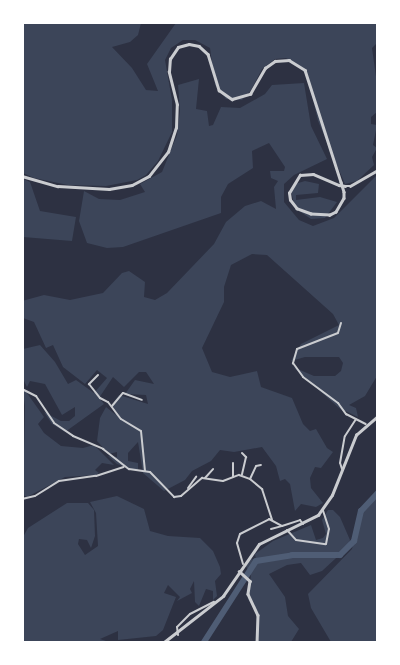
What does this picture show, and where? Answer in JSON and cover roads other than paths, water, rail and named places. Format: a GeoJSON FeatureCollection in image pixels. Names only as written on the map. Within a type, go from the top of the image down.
{"type":"FeatureCollection","features":[{"type":"Feature","properties":{"kind":"street"},"geometry":{"type":"LineString","coordinates":[[22,176],[58,186],[109,189],[132,185],[148,176],[168,152],[176,128],[178,105],[169,72],[170,59],[178,47],[188,44],[199,46],[208,54],[219,90],[232,98],[250,94],[265,68],[275,61],[289,60],[302,66],[309,76],[335,168],[344,198],[334,214],[311,214],[294,206],[289,193],[297,176],[311,173],[339,185],[350,186],[378,170]]}},
{"type":"Feature","properties":{"kind":"street"},"geometry":{"type":"LineString","coordinates":[[341,323],[338,333],[297,349],[292,363],[302,377],[356,419],[366,424]]}},
{"type":"Feature","properties":{"kind":"street"},"geometry":{"type":"LineString","coordinates":[[98,375],[89,384],[100,398],[112,406],[121,419],[133,423],[141,431],[145,471]]}},
{"type":"Feature","properties":{"kind":"street"},"geometry":{"type":"LineString","coordinates":[[22,389],[36,396],[54,423],[73,436],[102,449],[126,467],[145,471],[154,476],[174,497],[181,496],[196,477]]}},
{"type":"Feature","properties":{"kind":"street"},"geometry":{"type":"LineString","coordinates":[[112,406],[123,393],[142,400]]}},
{"type":"Feature","properties":{"kind":"street"},"geometry":{"type":"LineString","coordinates":[[164,642],[178,634],[217,602],[259,544],[303,524],[323,510],[356,435],[366,424],[378,416]]}},
{"type":"Feature","properties":{"kind":"street"},"geometry":{"type":"LineString","coordinates":[[342,469],[340,463],[345,436],[356,419]]}},
{"type":"Feature","properties":{"kind":"street"},"geometry":{"type":"LineString","coordinates":[[242,453],[246,457],[242,475]]}},
{"type":"Feature","properties":{"kind":"street"},"geometry":{"type":"LineString","coordinates":[[233,463],[233,477]]}},
{"type":"Feature","properties":{"kind":"street"},"geometry":{"type":"LineString","coordinates":[[250,479],[256,466],[261,465]]}},
{"type":"Feature","properties":{"kind":"street"},"geometry":{"type":"LineString","coordinates":[[22,499],[35,496],[59,481],[96,476],[126,467]]}},
{"type":"Feature","properties":{"kind":"street"},"geometry":{"type":"LineString","coordinates":[[188,488],[204,478],[213,469]]}},
{"type":"Feature","properties":{"kind":"street"},"geometry":{"type":"LineString","coordinates":[[204,478],[223,481],[242,475],[250,479],[262,489],[272,519],[282,526]]}},
{"type":"Feature","properties":{"kind":"street"},"geometry":{"type":"LineString","coordinates":[[287,530],[296,540],[326,544],[329,529],[323,510]]}},
{"type":"Feature","properties":{"kind":"street"},"geometry":{"type":"LineString","coordinates":[[243,564],[237,543],[240,534],[262,521],[272,519]]}},
{"type":"Feature","properties":{"kind":"street"},"geometry":{"type":"LineString","coordinates":[[271,529],[300,520],[303,524]]}},
{"type":"Feature","properties":{"kind":"street"},"geometry":{"type":"LineString","coordinates":[[239,571],[250,582],[248,594],[258,615],[257,642]]}},
{"type":"Feature","properties":{"kind":"street"},"geometry":{"type":"LineString","coordinates":[[178,634],[177,627],[190,614],[204,605],[217,602]]}},
{"type":"Feature","properties":{"kind":"waterway"},"geometry":{"type":"LineString","coordinates":[[204,642],[256,561],[292,555],[340,555],[354,541],[361,511],[378,493]]}}]}
